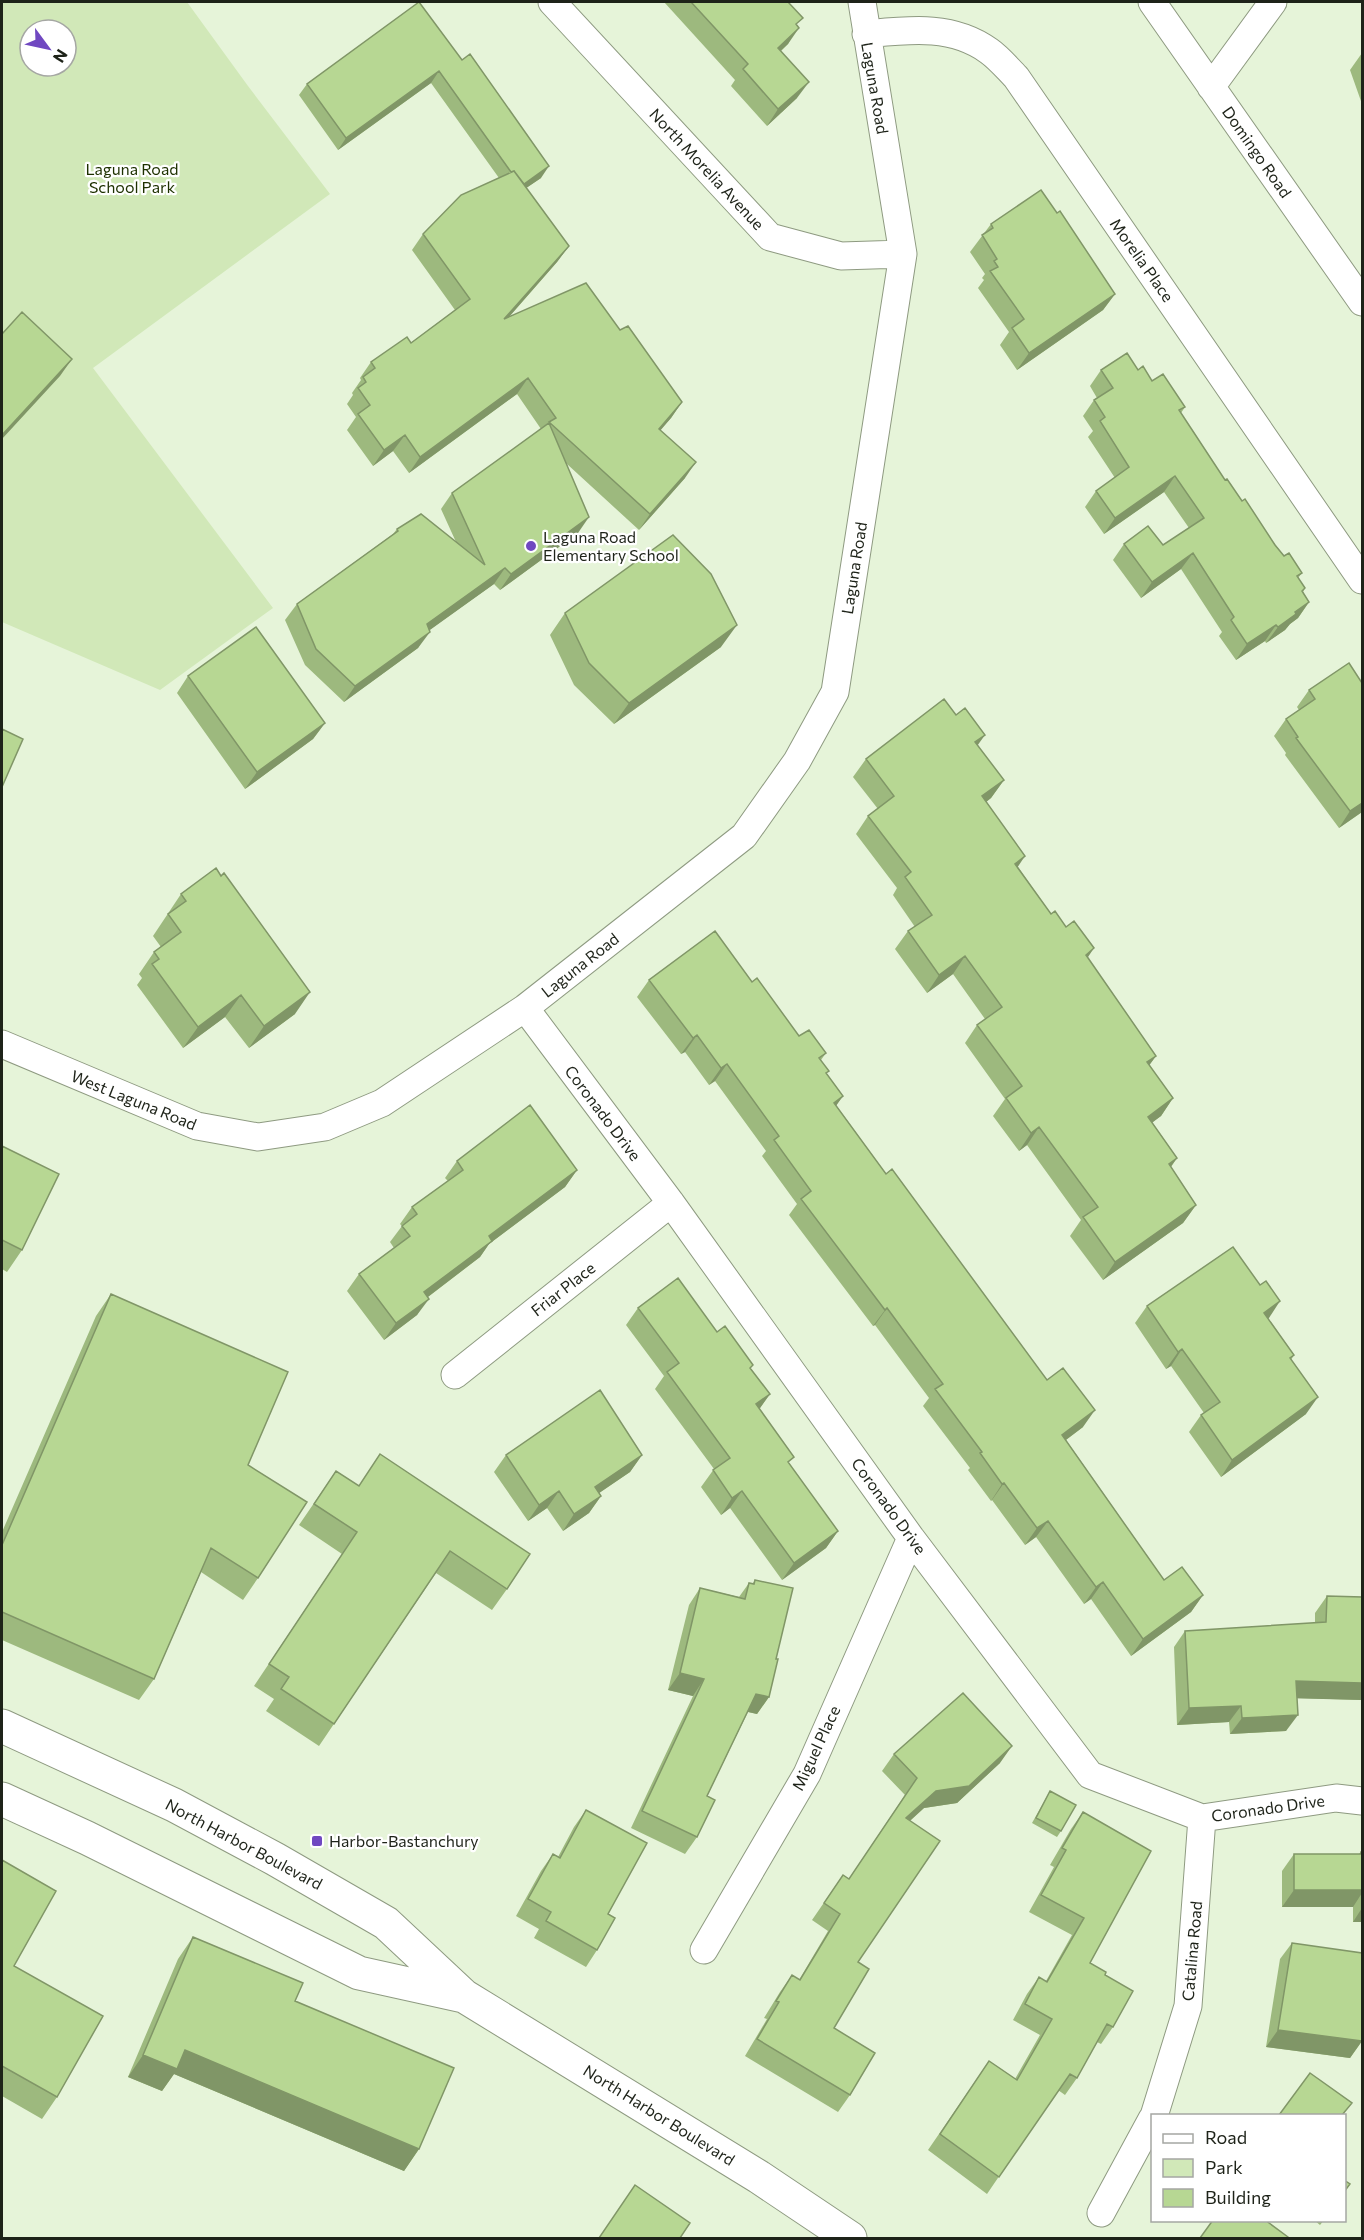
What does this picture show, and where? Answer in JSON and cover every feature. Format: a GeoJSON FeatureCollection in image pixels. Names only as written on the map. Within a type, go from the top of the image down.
{"type":"FeatureCollection","features":[{"type":"Feature","properties":{"kind":"main road","name":"North Harbor Boulevard"},"geometry":{"type":"LineString","coordinates":[[2,1726],[174,1805],[285,1864],[386,1923],[464,1996],[749,2171],[850,2238]]}},
{"type":"Feature","properties":{"kind":"main road","name":"North Harbor Boulevard"},"geometry":{"type":"LineString","coordinates":[[2,1798],[359,1973],[464,1996]]}},
{"type":"Feature","properties":{"kind":"street","name":"North Morelia Avenue"},"geometry":{"type":"LineString","coordinates":[[552,2],[770,237],[841,256],[903,254]]}},
{"type":"Feature","properties":{"kind":"street","name":"Laguna Road"},"geometry":{"type":"LineString","coordinates":[[525,1008],[744,836],[796,761],[835,692],[903,254],[862,2]]}},
{"type":"Feature","properties":{"kind":"street","name":"Domingo Road"},"geometry":{"type":"LineString","coordinates":[[1152,2],[1362,302]]}},
{"type":"Feature","properties":{"kind":"street"},"geometry":{"type":"LineString","coordinates":[[1211,87],[1273,2]]}},
{"type":"Feature","properties":{"kind":"street","name":"Morelia Place"},"geometry":{"type":"LineString","coordinates":[[866,34],[915,30],[956,34],[989,51],[1016,77],[1362,580]]}},
{"type":"Feature","properties":{"kind":"street","name":"West Laguna Road"},"geometry":{"type":"LineString","coordinates":[[2,1044],[197,1126],[258,1137],[325,1127],[382,1102],[525,1008]]}},
{"type":"Feature","properties":{"kind":"street","name":"Coronado Drive"},"geometry":{"type":"LineString","coordinates":[[525,1008],[671,1203],[911,1538],[1090,1775],[1202,1818],[1336,1798],[1362,1801]]}},
{"type":"Feature","properties":{"kind":"street","name":"Friar Place"},"geometry":{"type":"LineString","coordinates":[[455,1375],[671,1203]]}},
{"type":"Feature","properties":{"kind":"street","name":"Miguel Place"},"geometry":{"type":"LineString","coordinates":[[704,1950],[807,1774],[911,1538]]}},
{"type":"Feature","properties":{"kind":"street","name":"Catalina Road"},"geometry":{"type":"LineString","coordinates":[[1154,2114],[1188,2006],[1202,1818]]}},
{"type":"Feature","properties":{"kind":"street","name":"Catalina Road"},"geometry":{"type":"LineString","coordinates":[[1101,2213],[1151,2121]]}},
{"type":"Feature","properties":{"kind":"green space","name":"Laguna Road School Park"},"geometry":{"type":"Polygon","coordinates":[[[2,2],[187,2],[330,194],[93,368],[273,608],[160,690],[2,622],[2,2]]]}},
{"type":"Feature","properties":{"kind":"building"},"geometry":{"type":"Polygon","coordinates":[[[419,2],[462,60],[470,54],[549,166],[524,184],[514,171],[511,172],[439,71],[346,138],[307,84],[419,2]]]}},
{"type":"Feature","properties":{"kind":"building"},"geometry":{"type":"Polygon","coordinates":[[[691,2],[788,2],[803,18],[796,24],[799,28],[778,48],[809,82],[778,109],[743,69],[748,64],[691,2]]]}},
{"type":"Feature","properties":{"kind":"building"},"geometry":{"type":"Polygon","coordinates":[[[514,171],[569,246],[504,319],[586,283],[620,330],[628,326],[682,402],[659,429],[696,462],[650,514],[549,422],[556,418],[528,378],[420,457],[405,435],[384,450],[358,414],[370,405],[358,388],[366,382],[363,377],[375,368],[371,362],[407,337],[411,343],[470,299],[423,234],[461,195],[514,171]]]}},
{"type":"Feature","properties":{"kind":"building"},"geometry":{"type":"Polygon","coordinates":[[[1041,190],[1057,213],[1060,211],[1115,294],[1029,353],[1012,328],[1024,319],[990,271],[998,267],[994,261],[997,259],[982,235],[993,228],[991,224],[1041,190]]]}},
{"type":"Feature","properties":{"kind":"building"},"geometry":{"type":"Polygon","coordinates":[[[22,312],[72,359],[2,435],[2,334],[22,312]]]}},
{"type":"Feature","properties":{"kind":"building"},"geometry":{"type":"Polygon","coordinates":[[[1127,353],[1138,370],[1143,366],[1152,381],[1163,374],[1185,407],[1179,410],[1225,480],[1227,479],[1242,501],[1245,499],[1275,545],[1284,556],[1289,553],[1302,573],[1297,576],[1305,588],[1302,591],[1309,602],[1278,627],[1276,625],[1247,644],[1231,620],[1234,617],[1193,553],[1152,582],[1124,544],[1148,526],[1163,545],[1204,518],[1175,476],[1115,518],[1096,491],[1129,467],[1100,421],[1105,417],[1094,400],[1113,388],[1101,370],[1127,353]]]}},
{"type":"Feature","properties":{"kind":"building"},"geometry":{"type":"Polygon","coordinates":[[[549,423],[589,517],[511,574],[505,568],[427,624],[430,632],[355,686],[316,649],[297,604],[398,531],[397,529],[421,514],[485,565],[452,493],[549,423]]]}},
{"type":"Feature","properties":{"kind":"building"},"geometry":{"type":"Polygon","coordinates":[[[673,535],[711,574],[737,625],[629,703],[589,663],[565,613],[673,535]]]}},
{"type":"Feature","properties":{"kind":"building"},"geometry":{"type":"Polygon","coordinates":[[[256,627],[325,723],[257,772],[188,676],[256,627]]]}},
{"type":"Feature","properties":{"kind":"building"},"geometry":{"type":"Polygon","coordinates":[[[1349,663],[1362,683],[1362,803],[1350,811],[1296,738],[1298,737],[1286,719],[1315,699],[1309,690],[1349,663]]]}},
{"type":"Feature","properties":{"kind":"building"},"geometry":{"type":"Polygon","coordinates":[[[944,699],[956,715],[965,708],[985,735],[975,742],[1004,780],[982,796],[1025,856],[1015,864],[1051,914],[1055,911],[1066,927],[1074,921],[1094,948],[1086,955],[1156,1056],[1147,1062],[1173,1098],[1148,1117],[1177,1158],[1169,1164],[1196,1205],[1115,1262],[1083,1217],[1098,1207],[1039,1127],[1031,1133],[1006,1098],[1022,1086],[977,1025],[1002,1007],[965,956],[939,975],[908,931],[932,915],[905,877],[911,872],[868,816],[894,796],[866,759],[944,699]]]}},
{"type":"Feature","properties":{"kind":"building"},"geometry":{"type":"Polygon","coordinates":[[[2,729],[23,739],[2,787],[2,729]]]}},
{"type":"Feature","properties":{"kind":"building"},"geometry":{"type":"Polygon","coordinates":[[[216,868],[221,876],[224,873],[310,992],[264,1026],[241,995],[198,1027],[152,964],[159,959],[154,952],[181,932],[168,914],[186,901],[181,894],[216,868]]]}},
{"type":"Feature","properties":{"kind":"building"},"geometry":{"type":"Polygon","coordinates":[[[715,931],[752,982],[757,978],[799,1036],[809,1030],[826,1053],[819,1058],[829,1071],[826,1073],[843,1096],[834,1103],[886,1174],[892,1169],[1047,1380],[1063,1368],[1095,1410],[1062,1435],[1164,1580],[1182,1567],[1203,1595],[1143,1639],[1103,1582],[1096,1587],[1048,1521],[1037,1528],[1004,1483],[1002,1484],[980,1453],[982,1452],[935,1389],[943,1384],[887,1308],[885,1310],[801,1199],[811,1191],[774,1140],[779,1136],[727,1064],[721,1068],[697,1035],[693,1038],[649,980],[715,931]]]}},
{"type":"Feature","properties":{"kind":"building"},"geometry":{"type":"Polygon","coordinates":[[[530,1105],[577,1170],[489,1236],[492,1241],[424,1292],[429,1299],[396,1323],[359,1274],[410,1236],[402,1226],[417,1214],[412,1207],[463,1170],[457,1161],[530,1105]]]}},
{"type":"Feature","properties":{"kind":"building"},"geometry":{"type":"Polygon","coordinates":[[[2,1146],[59,1174],[22,1250],[2,1240],[2,1146]]]}},
{"type":"Feature","properties":{"kind":"building"},"geometry":{"type":"Polygon","coordinates":[[[1233,1247],[1260,1285],[1266,1281],[1280,1301],[1264,1313],[1294,1355],[1290,1358],[1318,1397],[1232,1460],[1201,1415],[1220,1402],[1182,1349],[1178,1352],[1147,1306],[1233,1247]]]}},
{"type":"Feature","properties":{"kind":"building"},"geometry":{"type":"Polygon","coordinates":[[[678,1278],[717,1332],[725,1326],[753,1365],[750,1368],[770,1394],[756,1404],[794,1457],[788,1462],[838,1531],[794,1563],[742,1491],[732,1498],[713,1470],[730,1458],[667,1372],[679,1363],[638,1308],[678,1278]]]}},
{"type":"Feature","properties":{"kind":"building"},"geometry":{"type":"Polygon","coordinates":[[[111,1294],[288,1372],[248,1465],[307,1502],[258,1578],[211,1548],[154,1679],[2,1612],[2,1545],[111,1294]]]}},
{"type":"Feature","properties":{"kind":"building"},"geometry":{"type":"Polygon","coordinates":[[[600,1390],[642,1455],[595,1487],[601,1496],[574,1514],[559,1491],[539,1505],[506,1455],[600,1390]]]}},
{"type":"Feature","properties":{"kind":"building"},"geometry":{"type":"Polygon","coordinates":[[[380,1454],[530,1554],[507,1589],[450,1551],[334,1724],[281,1689],[289,1677],[269,1664],[357,1532],[314,1504],[336,1471],[359,1486],[380,1454]]]}},
{"type":"Feature","properties":{"kind":"building"},"geometry":{"type":"Polygon","coordinates":[[[755,1580],[793,1588],[776,1659],[778,1659],[769,1697],[756,1694],[707,1796],[715,1800],[697,1837],[642,1811],[704,1679],[680,1673],[700,1588],[745,1599],[749,1583],[754,1584],[755,1580]]]}},
{"type":"Feature","properties":{"kind":"building"},"geometry":{"type":"Polygon","coordinates":[[[1327,1596],[1362,1597],[1362,1683],[1296,1681],[1298,1715],[1242,1718],[1241,1706],[1189,1708],[1185,1631],[1326,1622],[1327,1596]]]}},
{"type":"Feature","properties":{"kind":"building"},"geometry":{"type":"Polygon","coordinates":[[[963,1693],[1012,1746],[969,1786],[936,1791],[906,1818],[940,1841],[858,1962],[869,1969],[834,2028],[875,2053],[850,2095],[757,2039],[792,1975],[800,1980],[840,1914],[824,1903],[843,1875],[849,1879],[917,1778],[894,1754],[963,1693]]]}},
{"type":"Feature","properties":{"kind":"building"},"geometry":{"type":"Polygon","coordinates":[[[1050,1791],[1076,1805],[1061,1831],[1036,1818],[1050,1791]]]}},
{"type":"Feature","properties":{"kind":"building"},"geometry":{"type":"Polygon","coordinates":[[[586,1810],[647,1843],[608,1914],[615,1918],[597,1950],[546,1921],[551,1912],[528,1899],[553,1854],[560,1858],[586,1810]]]}},
{"type":"Feature","properties":{"kind":"building"},"geometry":{"type":"Polygon","coordinates":[[[1083,1812],[1151,1851],[1090,1963],[1106,1972],[1105,1975],[1133,1991],[1113,2027],[1107,2024],[1077,2078],[1070,2074],[999,2177],[940,2134],[989,2061],[1017,2080],[1052,2019],[1025,2004],[1039,1977],[1047,1982],[1084,1918],[1041,1895],[1066,1850],[1062,1848],[1083,1812]]]}},
{"type":"Feature","properties":{"kind":"building"},"geometry":{"type":"Polygon","coordinates":[[[1361,1852],[1362,1890],[1294,1890],[1294,1854],[1361,1854],[1361,1852]]]}},
{"type":"Feature","properties":{"kind":"building"},"geometry":{"type":"Polygon","coordinates":[[[2,1860],[56,1891],[14,1966],[103,2016],[57,2097],[2,2066],[2,1860]]]}},
{"type":"Feature","properties":{"kind":"building"},"geometry":{"type":"Polygon","coordinates":[[[193,1937],[303,1983],[295,2001],[454,2068],[419,2149],[185,2050],[177,2069],[143,2055],[193,1937]]]}},
{"type":"Feature","properties":{"kind":"building"},"geometry":{"type":"Polygon","coordinates":[[[1292,1943],[1362,1953],[1362,2041],[1278,2030],[1292,1943]]]}},
{"type":"Feature","properties":{"kind":"building"},"geometry":{"type":"Polygon","coordinates":[[[1310,2073],[1352,2103],[1343,2114],[1280,2114],[1310,2073]]]}},
{"type":"Feature","properties":{"kind":"building"},"geometry":{"type":"Polygon","coordinates":[[[635,2185],[690,2223],[680,2238],[599,2238],[635,2185]]]}},
{"type":"Feature","properties":{"kind":"building"},"geometry":{"type":"Polygon","coordinates":[[[1212,2222],[1268,2222],[1288,2237],[1287,2238],[1200,2238],[1212,2222]]]}},
{"type":"Feature","properties":{"kind":"place","name":"Laguna Road Elementary School"},"geometry":{"type":"Point","coordinates":[531,546]}},
{"type":"Feature","properties":{"kind":"place","name":"Harbor-Bastanchury"},"geometry":{"type":"Point","coordinates":[317,1841]}}]}
